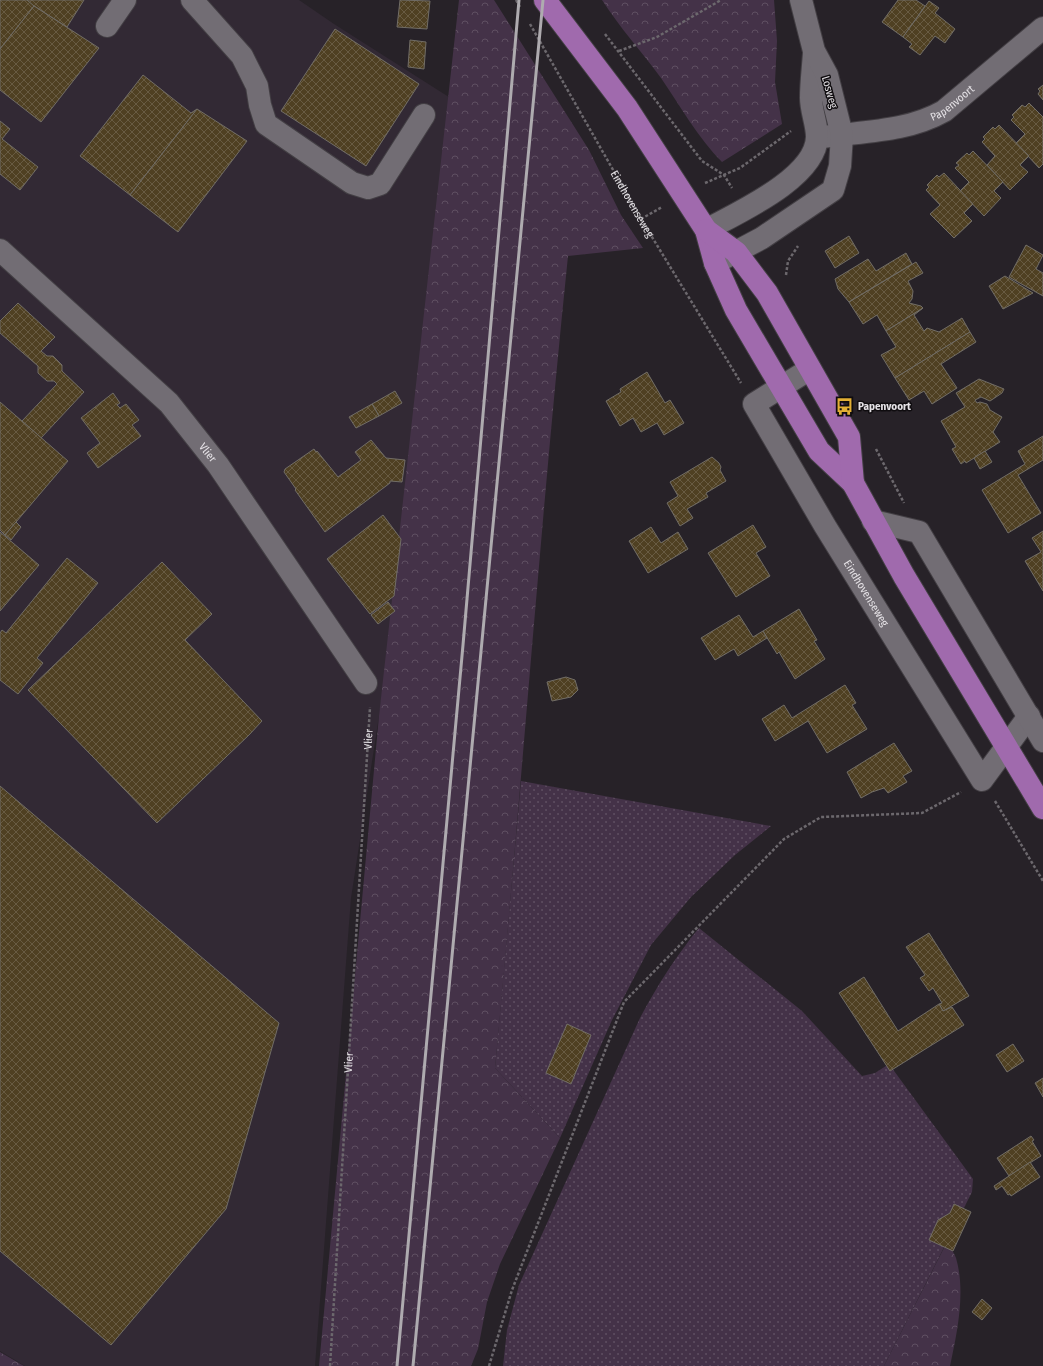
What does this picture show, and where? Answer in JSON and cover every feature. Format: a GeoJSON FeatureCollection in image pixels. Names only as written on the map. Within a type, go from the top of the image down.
{"type":"FeatureCollection","features":[{"type":"Feature","properties":{"kind":"main road"},"geometry":{"type":"LineString","coordinates":[[544,0],[627,108],[684,194],[706,230],[715,264],[736,310],[781,387],[819,451],[853,483],[873,521],[1006,748],[1043,808]]}},
{"type":"Feature","properties":{"kind":"main road"},"geometry":{"type":"LineString","coordinates":[[706,230],[736,252],[767,292],[849,436],[853,483]]}},
{"type":"Feature","properties":{"kind":"street"},"geometry":{"type":"LineString","coordinates":[[107,26],[124,0]]}},
{"type":"Feature","properties":{"kind":"street"},"geometry":{"type":"LineString","coordinates":[[192,0],[242,56],[257,86],[260,106],[266,124],[352,183],[368,188],[380,184],[424,115]]}},
{"type":"Feature","properties":{"kind":"street","name":"Losweg"},"geometry":{"type":"LineString","coordinates":[[801,0],[814,51],[826,75],[842,134]]}},
{"type":"Feature","properties":{"kind":"street","name":"Papenvoort"},"geometry":{"type":"LineString","coordinates":[[816,129],[842,134],[873,132],[927,121],[944,111],[1043,28]]}},
{"type":"Feature","properties":{"kind":"street","name":"Losweg"},"geometry":{"type":"LineString","coordinates":[[814,51],[811,99],[816,129]]}},
{"type":"Feature","properties":{"kind":"street"},"geometry":{"type":"LineString","coordinates":[[706,230],[761,200],[799,173],[812,156],[816,129]]}},
{"type":"Feature","properties":{"kind":"street"},"geometry":{"type":"LineString","coordinates":[[715,264],[762,238],[833,190],[840,166],[842,134]]}},
{"type":"Feature","properties":{"kind":"street","name":"Vlier"},"geometry":{"type":"LineString","coordinates":[[0,250],[169,403],[218,465],[366,683]]}},
{"type":"Feature","properties":{"kind":"street"},"geometry":{"type":"LineString","coordinates":[[754,404],[810,369]]}},
{"type":"Feature","properties":{"kind":"street","name":"Eindhovenseweg"},"geometry":{"type":"LineString","coordinates":[[754,404],[825,526],[982,780]]}},
{"type":"Feature","properties":{"kind":"street"},"geometry":{"type":"LineString","coordinates":[[873,521],[919,532],[1043,741]]}},
{"type":"Feature","properties":{"kind":"street"},"geometry":{"type":"LineString","coordinates":[[982,780],[1029,716]]}},
{"type":"Feature","properties":{"kind":"path"},"geometry":{"type":"LineString","coordinates":[[516,0],[524,14]]}},
{"type":"Feature","properties":{"kind":"path"},"geometry":{"type":"LineString","coordinates":[[619,51],[658,37],[721,0]]}},
{"type":"Feature","properties":{"kind":"path","name":"Eindhovenseweg"},"geometry":{"type":"LineString","coordinates":[[528,20],[641,219],[754,404]]}},
{"type":"Feature","properties":{"kind":"path"},"geometry":{"type":"LineString","coordinates":[[641,219],[706,182],[740,168],[801,124],[816,129]]}},
{"type":"Feature","properties":{"kind":"path","name":"Vlier"},"geometry":{"type":"LineString","coordinates":[[330,1366],[370,706],[366,683]]}},
{"type":"Feature","properties":{"kind":"path"},"geometry":{"type":"LineString","coordinates":[[489,1366],[512,1290],[624,1002],[784,839],[821,817],[922,813],[982,780],[1043,881]]}},
{"type":"Feature","properties":{"kind":"shaded area"},"geometry":{"type":"Polygon","coordinates":[[[0,0],[299,0],[463,106],[379,716],[351,898],[315,1366],[25,1366],[0,1351],[0,0]]]}},
{"type":"Feature","properties":{"kind":"green space"},"geometry":{"type":"Polygon","coordinates":[[[459,0],[494,0],[589,150],[621,215],[643,248],[568,256],[539,560],[495,1068],[560,1138],[500,1264],[487,1302],[478,1349],[471,1366],[319,1366],[379,716],[459,0]]]}},
{"type":"Feature","properties":{"kind":"green space"},"geometry":{"type":"Polygon","coordinates":[[[602,0],[774,0],[777,41],[775,82],[782,124],[722,162],[697,133],[661,78],[602,0]]]}},
{"type":"Feature","properties":{"kind":"green space"},"geometry":{"type":"Polygon","coordinates":[[[521,781],[771,826],[735,855],[691,897],[651,945],[612,1020],[560,1138],[495,1068],[521,781]]]}},
{"type":"Feature","properties":{"kind":"green space"},"geometry":{"type":"Polygon","coordinates":[[[699,928],[802,1011],[862,1076],[875,1073],[889,1064],[973,1179],[972,1192],[884,1366],[503,1366],[507,1330],[519,1285],[640,1018],[653,994],[682,949],[699,928]]]}},
{"type":"Feature","properties":{"kind":"green space"},"geometry":{"type":"Polygon","coordinates":[[[947,1242],[956,1258],[960,1285],[959,1312],[950,1366],[884,1366],[947,1242]]]}},
{"type":"Feature","properties":{"kind":"green space"},"geometry":{"type":"Polygon","coordinates":[[[0,1352],[24,1366],[0,1366],[0,1352]]]}},
{"type":"Feature","properties":{"kind":"building"},"geometry":{"type":"Polygon","coordinates":[[[0,0],[27,0],[35,5],[0,49],[0,0]]]}},
{"type":"Feature","properties":{"kind":"building"},"geometry":{"type":"Polygon","coordinates":[[[27,0],[84,0],[67,27],[27,0]]]}},
{"type":"Feature","properties":{"kind":"building"},"geometry":{"type":"Polygon","coordinates":[[[400,0],[430,1],[427,29],[397,27],[400,0]]]}},
{"type":"Feature","properties":{"kind":"building"},"geometry":{"type":"Polygon","coordinates":[[[898,0],[916,0],[925,6],[903,37],[882,22],[898,0]]]}},
{"type":"Feature","properties":{"kind":"building"},"geometry":{"type":"Polygon","coordinates":[[[929,1],[939,8],[935,13],[955,29],[945,43],[935,36],[920,55],[909,47],[912,44],[903,37],[929,1]]]}},
{"type":"Feature","properties":{"kind":"building"},"geometry":{"type":"Polygon","coordinates":[[[34,6],[99,48],[41,122],[0,90],[0,49],[34,6]]]}},
{"type":"Feature","properties":{"kind":"building"},"geometry":{"type":"Polygon","coordinates":[[[335,29],[419,84],[366,166],[281,111],[335,29]]]}},
{"type":"Feature","properties":{"kind":"building"},"geometry":{"type":"Polygon","coordinates":[[[410,40],[426,42],[424,69],[408,67],[410,40]]]}},
{"type":"Feature","properties":{"kind":"building"},"geometry":{"type":"Polygon","coordinates":[[[143,75],[191,113],[197,109],[130,195],[80,156],[143,75]]]}},
{"type":"Feature","properties":{"kind":"building"},"geometry":{"type":"Polygon","coordinates":[[[1043,85],[1043,100],[1038,94],[1040,91],[1038,89],[1043,85]]]}},
{"type":"Feature","properties":{"kind":"building"},"geometry":{"type":"Polygon","coordinates":[[[1029,103],[1043,117],[1043,164],[1039,168],[1016,143],[1025,134],[1011,120],[1014,117],[1012,115],[1022,105],[1025,107],[1029,103]]]}},
{"type":"Feature","properties":{"kind":"building"},"geometry":{"type":"Polygon","coordinates":[[[197,109],[247,141],[178,232],[130,195],[197,109]]]}},
{"type":"Feature","properties":{"kind":"building"},"geometry":{"type":"Polygon","coordinates":[[[0,121],[10,129],[2,139],[38,167],[20,190],[0,174],[0,121]]]}},
{"type":"Feature","properties":{"kind":"building"},"geometry":{"type":"Polygon","coordinates":[[[999,125],[1029,156],[1020,165],[1028,172],[1010,190],[987,165],[995,156],[982,142],[985,139],[983,137],[993,127],[995,129],[999,125]]]}},
{"type":"Feature","properties":{"kind":"building"},"geometry":{"type":"Polygon","coordinates":[[[973,151],[1003,182],[994,191],[1001,198],[984,216],[960,191],[969,182],[955,168],[959,165],[956,163],[967,153],[969,155],[973,151]]]}},
{"type":"Feature","properties":{"kind":"building"},"geometry":{"type":"Polygon","coordinates":[[[944,173],[973,204],[964,213],[972,221],[954,238],[930,214],[940,205],[926,190],[929,187],[927,185],[937,175],[939,177],[944,173]]]}},
{"type":"Feature","properties":{"kind":"building"},"geometry":{"type":"Polygon","coordinates":[[[849,236],[859,253],[835,268],[825,251],[849,236]]]}},
{"type":"Feature","properties":{"kind":"building"},"geometry":{"type":"Polygon","coordinates":[[[1026,245],[1043,255],[1036,269],[1043,273],[1043,296],[1009,277],[1026,245]]]}},
{"type":"Feature","properties":{"kind":"building"},"geometry":{"type":"Polygon","coordinates":[[[906,253],[912,264],[849,302],[838,289],[835,279],[868,259],[876,271],[906,253]]]}},
{"type":"Feature","properties":{"kind":"building"},"geometry":{"type":"Polygon","coordinates":[[[916,262],[923,273],[908,281],[913,291],[912,299],[909,303],[921,306],[923,308],[886,331],[877,315],[863,324],[849,302],[916,262]]]}},
{"type":"Feature","properties":{"kind":"building"},"geometry":{"type":"Polygon","coordinates":[[[1005,276],[1033,293],[1003,309],[989,286],[1005,276]]]}},
{"type":"Feature","properties":{"kind":"building"},"geometry":{"type":"Polygon","coordinates":[[[18,303],[55,337],[41,351],[47,356],[53,356],[62,365],[62,371],[84,392],[41,438],[22,421],[57,384],[54,381],[47,381],[38,373],[38,366],[0,333],[0,321],[18,303]]]}},
{"type":"Feature","properties":{"kind":"building"},"geometry":{"type":"Polygon","coordinates":[[[923,308],[914,315],[924,331],[927,328],[939,332],[962,318],[970,332],[895,378],[881,355],[896,347],[886,331],[923,308]]]}},
{"type":"Feature","properties":{"kind":"building"},"geometry":{"type":"Polygon","coordinates":[[[970,332],[976,342],[941,364],[957,388],[932,404],[924,391],[909,400],[895,378],[970,332]]]}},
{"type":"Feature","properties":{"kind":"building"},"geometry":{"type":"Polygon","coordinates":[[[647,372],[665,403],[670,400],[684,423],[664,435],[657,423],[641,432],[633,418],[620,426],[606,401],[621,392],[620,389],[647,372]]]}},
{"type":"Feature","properties":{"kind":"building"},"geometry":{"type":"Polygon","coordinates":[[[979,379],[1004,389],[1002,393],[990,401],[981,397],[975,400],[977,403],[980,402],[987,404],[990,410],[1002,417],[993,432],[1000,442],[966,463],[965,461],[961,464],[952,449],[956,447],[941,421],[965,407],[956,393],[979,379]]]}},
{"type":"Feature","properties":{"kind":"building"},"geometry":{"type":"Polygon","coordinates":[[[395,391],[402,403],[379,416],[372,404],[395,391]]]}},
{"type":"Feature","properties":{"kind":"building"},"geometry":{"type":"Polygon","coordinates":[[[113,393],[120,403],[117,405],[120,408],[126,404],[139,420],[132,425],[141,436],[98,468],[87,453],[100,443],[81,418],[113,393]]]}},
{"type":"Feature","properties":{"kind":"building"},"geometry":{"type":"Polygon","coordinates":[[[0,402],[68,461],[5,535],[0,530],[0,402]]]}},
{"type":"Feature","properties":{"kind":"building"},"geometry":{"type":"Polygon","coordinates":[[[372,404],[379,416],[356,428],[349,417],[372,404]]]}},
{"type":"Feature","properties":{"kind":"building"},"geometry":{"type":"Polygon","coordinates":[[[1043,436],[1043,460],[1018,475],[1041,513],[1008,533],[982,490],[1025,464],[1018,451],[1043,436]]]}},
{"type":"Feature","properties":{"kind":"building"},"geometry":{"type":"Polygon","coordinates":[[[371,440],[386,458],[405,460],[402,482],[390,481],[390,483],[325,532],[295,490],[296,489],[284,472],[285,469],[314,449],[338,477],[361,460],[355,452],[371,440]]]}},
{"type":"Feature","properties":{"kind":"building"},"geometry":{"type":"Polygon","coordinates":[[[985,451],[992,462],[980,469],[974,458],[985,451]]]}},
{"type":"Feature","properties":{"kind":"building"},"geometry":{"type":"Polygon","coordinates":[[[712,457],[719,463],[721,467],[720,470],[726,481],[706,493],[708,497],[687,509],[693,518],[680,526],[667,503],[678,496],[670,482],[712,457]]]}},
{"type":"Feature","properties":{"kind":"building"},"geometry":{"type":"Polygon","coordinates":[[[383,515],[401,539],[394,596],[370,614],[327,559],[383,515]]]}},
{"type":"Feature","properties":{"kind":"building"},"geometry":{"type":"Polygon","coordinates":[[[16,522],[21,527],[11,540],[5,535],[16,522]]]}},
{"type":"Feature","properties":{"kind":"building"},"geometry":{"type":"Polygon","coordinates":[[[753,525],[766,547],[756,553],[770,576],[736,597],[708,553],[753,525]]]}},
{"type":"Feature","properties":{"kind":"building"},"geometry":{"type":"Polygon","coordinates":[[[651,527],[661,543],[678,532],[688,549],[648,573],[629,541],[651,527]]]}},
{"type":"Feature","properties":{"kind":"building"},"geometry":{"type":"Polygon","coordinates":[[[1043,531],[1043,591],[1025,561],[1041,552],[1032,538],[1043,531]]]}},
{"type":"Feature","properties":{"kind":"building"},"geometry":{"type":"Polygon","coordinates":[[[0,532],[39,565],[0,611],[0,532]]]}},
{"type":"Feature","properties":{"kind":"building"},"geometry":{"type":"Polygon","coordinates":[[[67,558],[98,583],[37,658],[43,663],[18,694],[0,680],[0,633],[2,630],[6,633],[67,558]]]}},
{"type":"Feature","properties":{"kind":"building"},"geometry":{"type":"Polygon","coordinates":[[[162,562],[212,614],[185,640],[262,721],[157,823],[28,690],[162,562]]]}},
{"type":"Feature","properties":{"kind":"building"},"geometry":{"type":"Polygon","coordinates":[[[388,602],[395,611],[378,624],[371,615],[388,602]]]}},
{"type":"Feature","properties":{"kind":"building"},"geometry":{"type":"Polygon","coordinates":[[[799,609],[817,640],[814,641],[825,659],[795,679],[779,652],[777,654],[763,631],[799,609]]]}},
{"type":"Feature","properties":{"kind":"building"},"geometry":{"type":"Polygon","coordinates":[[[739,615],[753,637],[763,631],[767,638],[738,656],[734,649],[715,660],[701,638],[739,615]]]}},
{"type":"Feature","properties":{"kind":"building"},"geometry":{"type":"Polygon","coordinates":[[[566,677],[575,680],[578,690],[571,697],[552,701],[547,682],[566,677]]]}},
{"type":"Feature","properties":{"kind":"building"},"geometry":{"type":"Polygon","coordinates":[[[845,685],[856,703],[852,705],[867,729],[827,753],[808,721],[775,741],[762,719],[784,705],[792,718],[845,685]]]}},
{"type":"Feature","properties":{"kind":"building"},"geometry":{"type":"Polygon","coordinates":[[[894,743],[912,771],[903,776],[907,782],[888,793],[884,788],[861,798],[847,772],[894,743]]]}},
{"type":"Feature","properties":{"kind":"building"},"geometry":{"type":"Polygon","coordinates":[[[0,786],[279,1023],[226,1209],[111,1345],[0,1251],[0,786]]]}},
{"type":"Feature","properties":{"kind":"building"},"geometry":{"type":"Polygon","coordinates":[[[929,933],[969,996],[943,1011],[939,1004],[942,1003],[933,988],[929,991],[920,978],[925,975],[906,947],[929,933]]]}},
{"type":"Feature","properties":{"kind":"building"},"geometry":{"type":"Polygon","coordinates":[[[864,977],[898,1031],[939,1004],[943,1011],[952,1007],[964,1025],[890,1071],[839,993],[864,977]]]}},
{"type":"Feature","properties":{"kind":"building"},"geometry":{"type":"Polygon","coordinates":[[[567,1024],[591,1035],[571,1084],[546,1073],[567,1024]]]}},
{"type":"Feature","properties":{"kind":"building"},"geometry":{"type":"Polygon","coordinates":[[[1013,1044],[1024,1061],[1007,1072],[996,1055],[1013,1044]]]}},
{"type":"Feature","properties":{"kind":"building"},"geometry":{"type":"Polygon","coordinates":[[[1043,1078],[1043,1097],[1035,1083],[1043,1078]]]}},
{"type":"Feature","properties":{"kind":"building"},"geometry":{"type":"Polygon","coordinates":[[[1031,1136],[1034,1140],[1032,1141],[1041,1156],[1009,1176],[997,1158],[1031,1136]]]}},
{"type":"Feature","properties":{"kind":"building"},"geometry":{"type":"Polygon","coordinates":[[[1030,1162],[1040,1177],[1011,1196],[1010,1194],[1008,1195],[1002,1186],[996,1190],[994,1186],[1030,1162]]]}},
{"type":"Feature","properties":{"kind":"building"},"geometry":{"type":"Polygon","coordinates":[[[954,1204],[971,1212],[953,1251],[929,1240],[938,1220],[950,1213],[954,1204]]]}},
{"type":"Feature","properties":{"kind":"building"},"geometry":{"type":"Polygon","coordinates":[[[982,1299],[992,1308],[982,1320],[972,1312],[982,1299]]]}},
{"type":"Feature","properties":{"kind":"railway"},"geometry":{"type":"LineString","coordinates":[[397,1366],[463,645],[519,0]]}},
{"type":"Feature","properties":{"kind":"railway"},"geometry":{"type":"LineString","coordinates":[[413,1366],[543,0]]}},
{"type":"Feature","properties":{"kind":"place","name":"Papenvoort"},"geometry":{"type":"Point","coordinates":[845,406]}}]}
